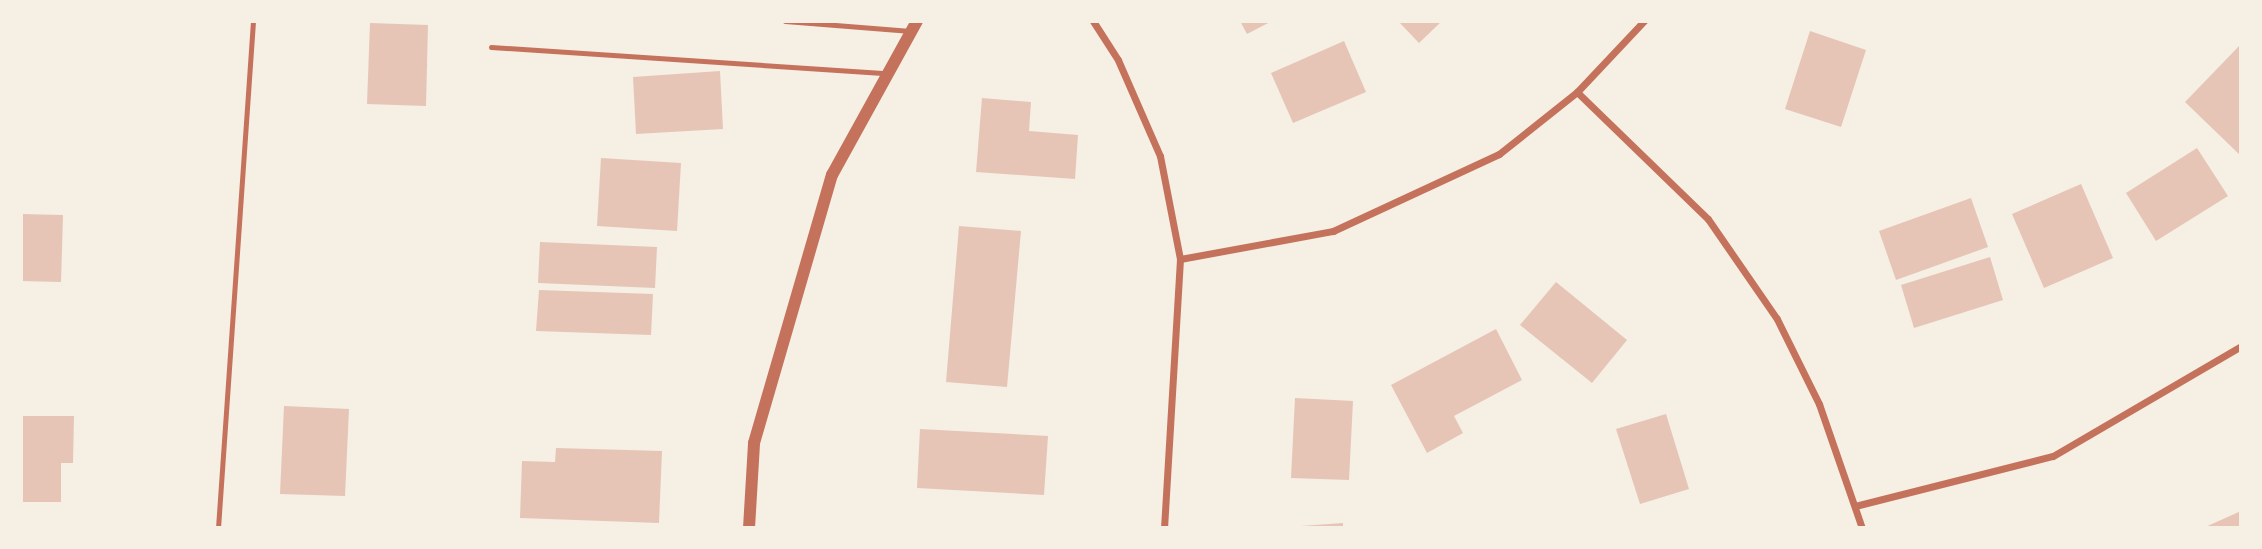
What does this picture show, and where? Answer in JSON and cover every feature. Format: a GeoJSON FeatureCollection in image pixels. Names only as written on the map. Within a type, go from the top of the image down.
{"type":"FeatureCollection","features":[{"type":"Feature","properties":{"kind":"street"},"geometry":{"type":"LineString","coordinates":[[1093,21],[1118,60],[1160,156],[1180,259],[1164,528]]}},
{"type":"Feature","properties":{"kind":"street"},"geometry":{"type":"LineString","coordinates":[[1180,259],[1333,231],[1499,154],[1577,92],[1644,21]]}},
{"type":"Feature","properties":{"kind":"street"},"geometry":{"type":"LineString","coordinates":[[749,528],[754,443],[832,175],[916,26]]}},
{"type":"Feature","properties":{"kind":"street"},"geometry":{"type":"LineString","coordinates":[[1577,92],[1708,219],[1777,319],[1819,404],[1862,528]]}},
{"type":"Feature","properties":{"kind":"street"},"geometry":{"type":"LineString","coordinates":[[1854,506],[2053,456],[2241,346]]}},
{"type":"Feature","properties":{"kind":"lane"},"geometry":{"type":"LineString","coordinates":[[218,528],[253,21]]}},
{"type":"Feature","properties":{"kind":"lane"},"geometry":{"type":"LineString","coordinates":[[785,21],[916,26]]}},
{"type":"Feature","properties":{"kind":"lane"},"geometry":{"type":"LineString","coordinates":[[491,47],[889,74]]}},
{"type":"Feature","properties":{"kind":"building"},"geometry":{"type":"Polygon","coordinates":[[[1240,21],[1272,21],[1247,34],[1240,21]]]}},
{"type":"Feature","properties":{"kind":"building"},"geometry":{"type":"Polygon","coordinates":[[[1398,21],[1442,21],[1419,43],[1398,21]]]}},
{"type":"Feature","properties":{"kind":"building"},"geometry":{"type":"Polygon","coordinates":[[[370,23],[428,25],[426,106],[367,104],[370,23]]]}},
{"type":"Feature","properties":{"kind":"building"},"geometry":{"type":"Polygon","coordinates":[[[1810,31],[1866,50],[1841,127],[1785,109],[1810,31]]]}},
{"type":"Feature","properties":{"kind":"building"},"geometry":{"type":"Polygon","coordinates":[[[1344,41],[1366,92],[1293,123],[1271,73],[1344,41]]]}},
{"type":"Feature","properties":{"kind":"building"},"geometry":{"type":"Polygon","coordinates":[[[2241,44],[2241,156],[2185,102],[2241,44]]]}},
{"type":"Feature","properties":{"kind":"building"},"geometry":{"type":"Polygon","coordinates":[[[720,71],[723,129],[636,134],[633,77],[720,71]]]}},
{"type":"Feature","properties":{"kind":"building"},"geometry":{"type":"Polygon","coordinates":[[[982,98],[1031,102],[1029,131],[1078,135],[1075,179],[976,172],[982,98]]]}},
{"type":"Feature","properties":{"kind":"building"},"geometry":{"type":"Polygon","coordinates":[[[2197,148],[2228,196],[2156,241],[2126,193],[2197,148]]]}},
{"type":"Feature","properties":{"kind":"building"},"geometry":{"type":"Polygon","coordinates":[[[601,158],[681,163],[677,231],[597,226],[601,158]]]}},
{"type":"Feature","properties":{"kind":"building"},"geometry":{"type":"Polygon","coordinates":[[[2081,184],[2113,258],[2044,288],[2012,214],[2081,184]]]}},
{"type":"Feature","properties":{"kind":"building"},"geometry":{"type":"Polygon","coordinates":[[[1971,198],[1988,247],[1896,280],[1879,231],[1971,198]]]}},
{"type":"Feature","properties":{"kind":"building"},"geometry":{"type":"Polygon","coordinates":[[[21,214],[63,215],[61,282],[21,281],[21,214]]]}},
{"type":"Feature","properties":{"kind":"building"},"geometry":{"type":"Polygon","coordinates":[[[959,226],[1021,231],[1007,387],[946,382],[959,226]]]}},
{"type":"Feature","properties":{"kind":"building"},"geometry":{"type":"Polygon","coordinates":[[[540,242],[657,247],[655,288],[538,283],[540,242]]]}},
{"type":"Feature","properties":{"kind":"building"},"geometry":{"type":"Polygon","coordinates":[[[1990,257],[2003,300],[1914,328],[1901,285],[1990,257]]]}},
{"type":"Feature","properties":{"kind":"building"},"geometry":{"type":"Polygon","coordinates":[[[1556,282],[1627,340],[1592,383],[1520,325],[1556,282]]]}},
{"type":"Feature","properties":{"kind":"building"},"geometry":{"type":"Polygon","coordinates":[[[539,290],[653,294],[651,335],[536,331],[539,290]]]}},
{"type":"Feature","properties":{"kind":"building"},"geometry":{"type":"Polygon","coordinates":[[[1496,329],[1522,380],[1454,416],[1463,433],[1427,453],[1391,385],[1496,329]]]}},
{"type":"Feature","properties":{"kind":"building"},"geometry":{"type":"Polygon","coordinates":[[[1295,398],[1353,401],[1349,480],[1291,478],[1295,398]]]}},
{"type":"Feature","properties":{"kind":"building"},"geometry":{"type":"Polygon","coordinates":[[[284,406],[349,409],[345,496],[280,494],[284,406]]]}},
{"type":"Feature","properties":{"kind":"building"},"geometry":{"type":"Polygon","coordinates":[[[1666,414],[1689,489],[1640,504],[1616,429],[1666,414]]]}},
{"type":"Feature","properties":{"kind":"building"},"geometry":{"type":"Polygon","coordinates":[[[21,416],[74,416],[73,463],[61,463],[61,502],[21,502],[21,416]]]}},
{"type":"Feature","properties":{"kind":"building"},"geometry":{"type":"Polygon","coordinates":[[[920,429],[1048,436],[1044,495],[917,488],[920,429]]]}},
{"type":"Feature","properties":{"kind":"building"},"geometry":{"type":"Polygon","coordinates":[[[556,448],[662,451],[659,523],[520,518],[522,461],[555,462],[556,448]]]}},
{"type":"Feature","properties":{"kind":"building"},"geometry":{"type":"Polygon","coordinates":[[[2241,511],[2241,528],[2203,528],[2241,511]]]}},
{"type":"Feature","properties":{"kind":"building"},"geometry":{"type":"Polygon","coordinates":[[[1343,523],[1343,528],[1301,528],[1301,526],[1343,523]]]}}]}
